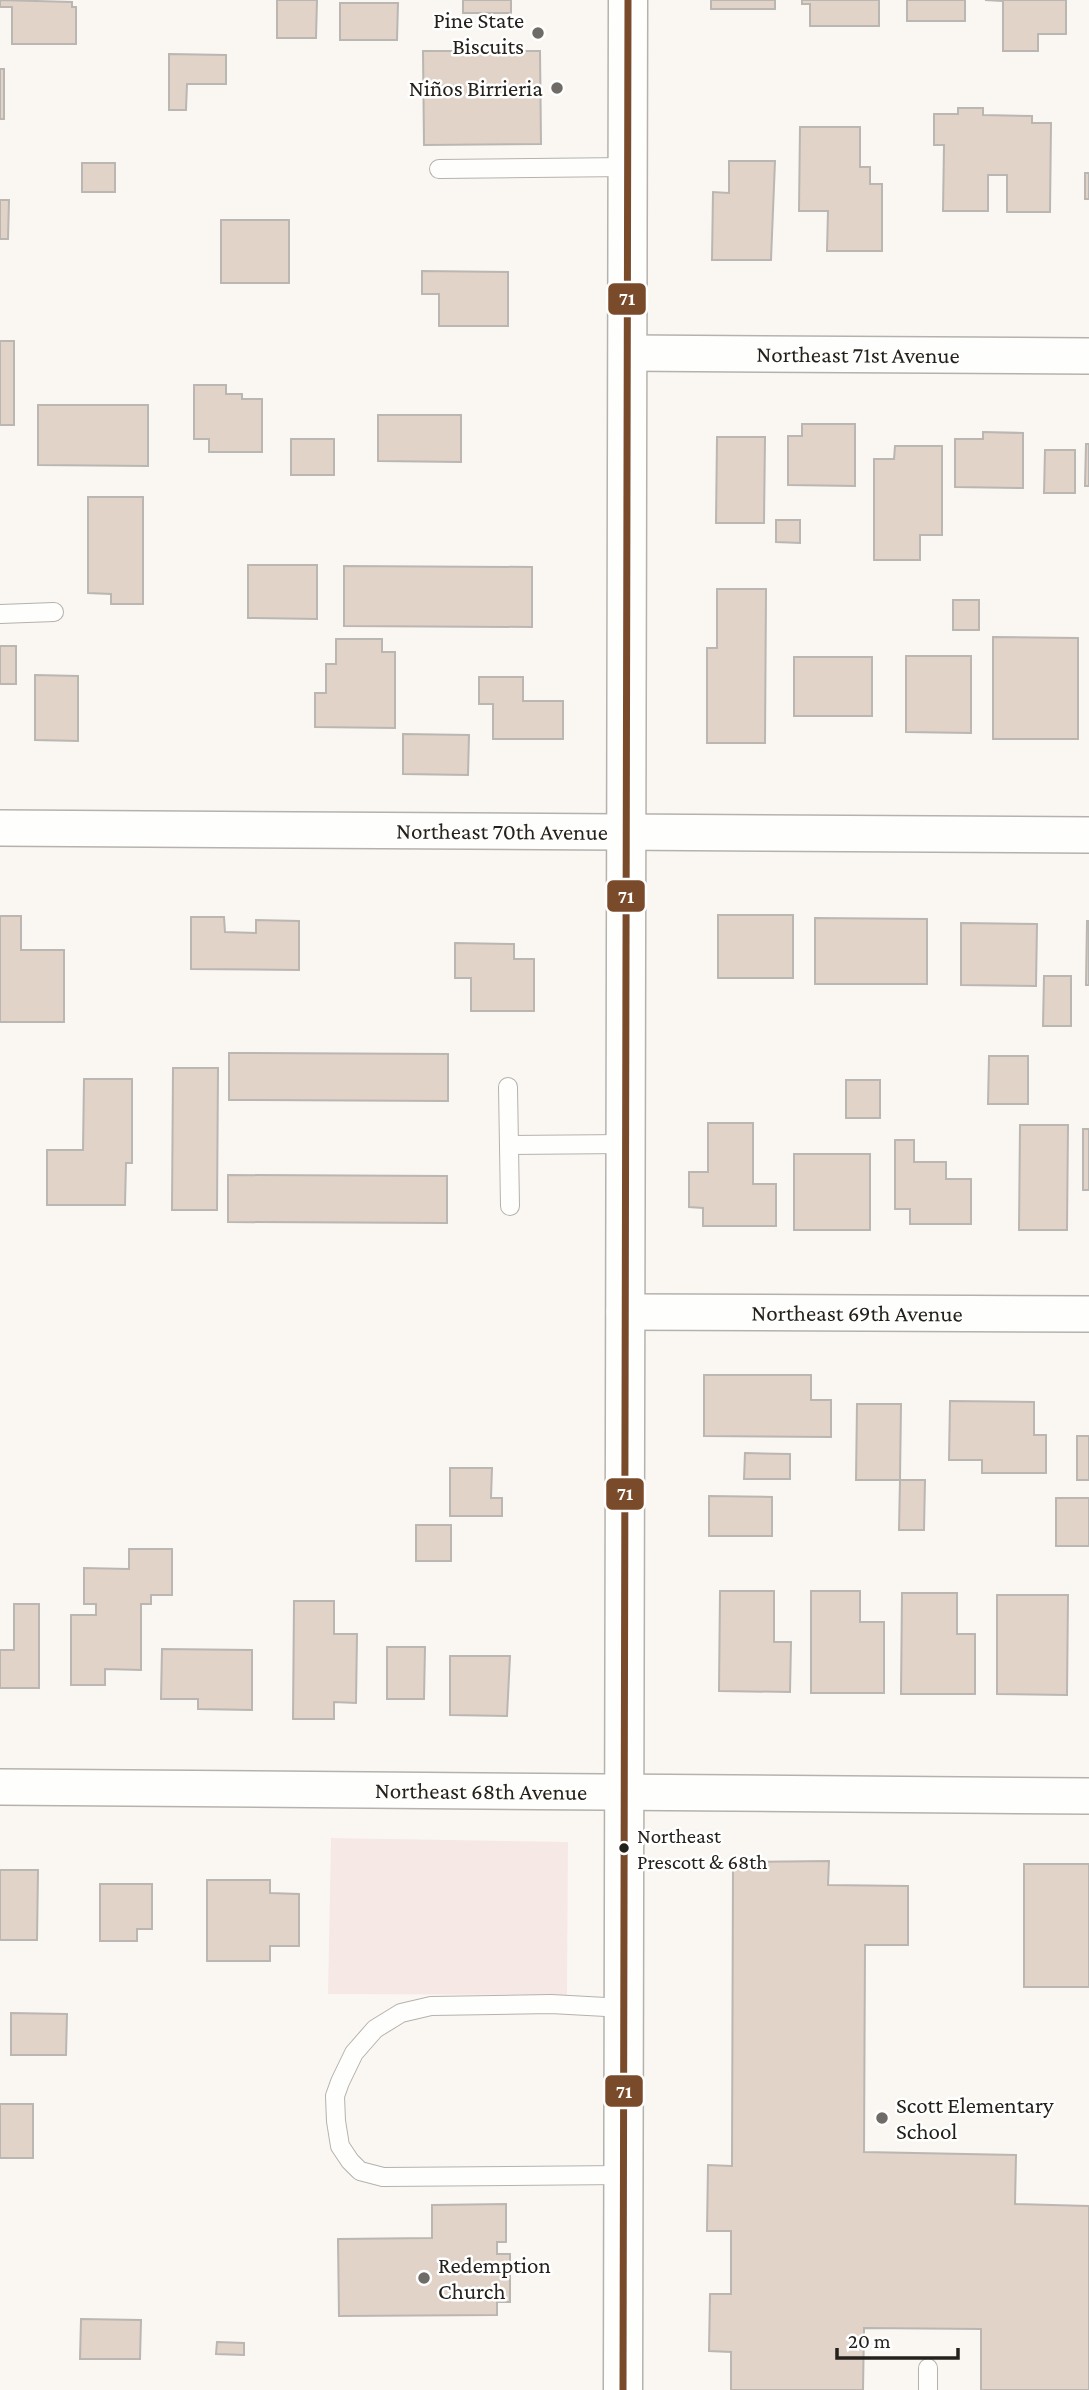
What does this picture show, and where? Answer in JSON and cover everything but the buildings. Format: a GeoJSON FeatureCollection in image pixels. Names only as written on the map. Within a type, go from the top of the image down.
{"type":"FeatureCollection","features":[{"type":"Feature","properties":{"kind":"street"},"geometry":{"type":"LineString","coordinates":[[623,2390],[628,0]]}},
{"type":"Feature","properties":{"kind":"street","name":"Northeast 71st Avenue"},"geometry":{"type":"LineString","coordinates":[[627,353],[1089,356]]}},
{"type":"Feature","properties":{"kind":"street","name":"Northeast 70th Avenue"},"geometry":{"type":"LineString","coordinates":[[0,828],[1089,835]]}},
{"type":"Feature","properties":{"kind":"street","name":"Northeast 69th Avenue"},"geometry":{"type":"LineString","coordinates":[[624,1312],[1089,1314]]}},
{"type":"Feature","properties":{"kind":"street","name":"Northeast 68th Avenue"},"geometry":{"type":"LineString","coordinates":[[0,1787],[1089,1796]]}},
{"type":"Feature","properties":{"kind":"lane"},"geometry":{"type":"LineString","coordinates":[[439,169],[627,167]]}},
{"type":"Feature","properties":{"kind":"lane"},"geometry":{"type":"LineString","coordinates":[[0,614],[54,612]]}},
{"type":"Feature","properties":{"kind":"lane"},"geometry":{"type":"LineString","coordinates":[[508,1087],[510,1206]]}},
{"type":"Feature","properties":{"kind":"lane"},"geometry":{"type":"LineString","coordinates":[[509,1145],[625,1144]]}},
{"type":"Feature","properties":{"kind":"lane"},"geometry":{"type":"LineString","coordinates":[[623,2175],[383,2177],[360,2171],[340,2146],[335,2096],[354,2053],[375,2029],[401,2014],[431,2006],[551,2004],[624,2008]]}},
{"type":"Feature","properties":{"kind":"lane"},"geometry":{"type":"LineString","coordinates":[[928,2368],[928,2390]]}},
{"type":"Feature","properties":{"kind":"shaded area"},"geometry":{"type":"Polygon","coordinates":[[[331,1838],[568,1842],[567,1995],[328,1994],[331,1838]]]}},
{"type":"Feature","properties":{"kind":"transit line","name":"71"},"geometry":{"type":"LineString","coordinates":[[623,2390],[628,0]]}},
{"type":"Feature","properties":{"kind":"place","name":"Pine State Biscuits"},"geometry":{"type":"Point","coordinates":[538,33]}},
{"type":"Feature","properties":{"kind":"place","name":"Niños Birrieria"},"geometry":{"type":"Point","coordinates":[557,88]}},
{"type":"Feature","properties":{"kind":"place","name":"Northeast Prescott & 68th"},"geometry":{"type":"Point","coordinates":[624,1848]}},
{"type":"Feature","properties":{"kind":"place","name":"Scott Elementary School"},"geometry":{"type":"Point","coordinates":[882,2118]}},
{"type":"Feature","properties":{"kind":"place","name":"Redemption Church"},"geometry":{"type":"Point","coordinates":[424,2278]}}]}
